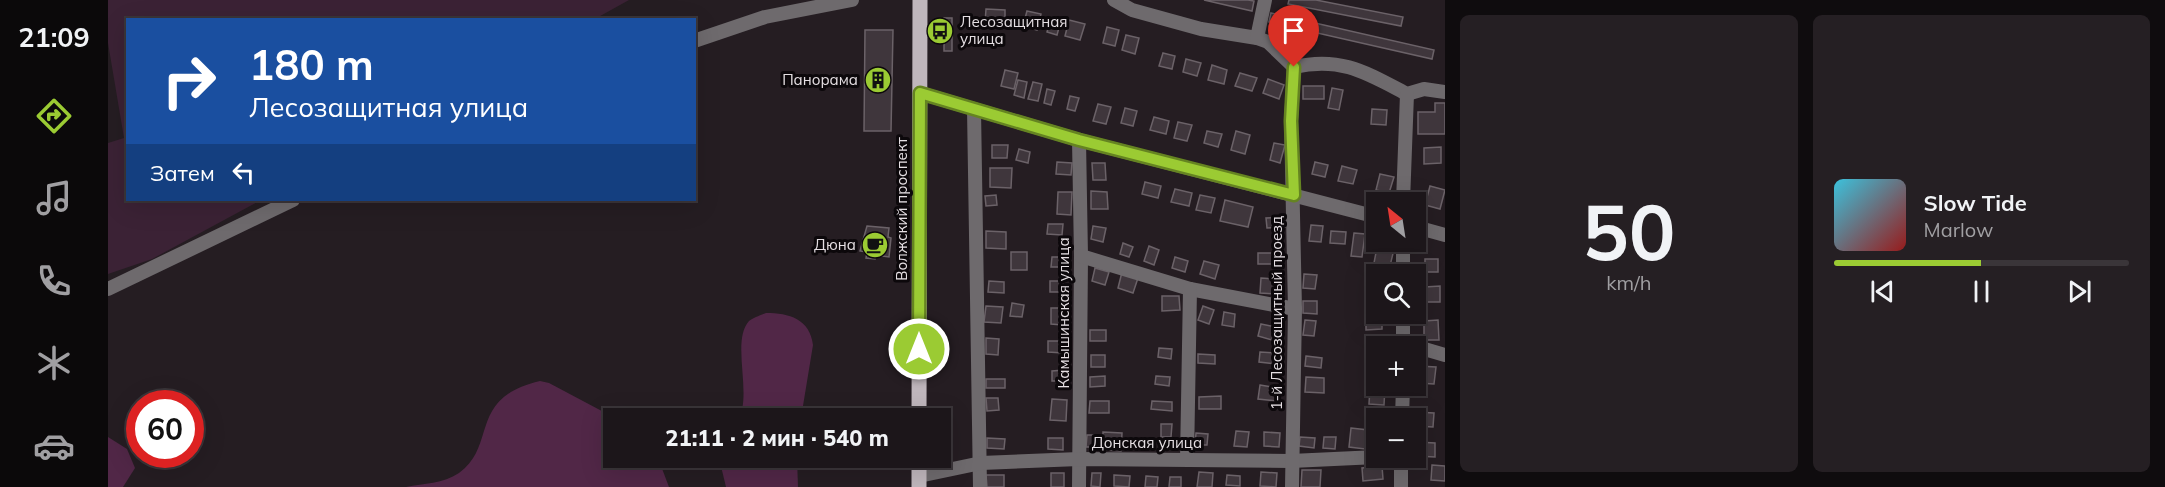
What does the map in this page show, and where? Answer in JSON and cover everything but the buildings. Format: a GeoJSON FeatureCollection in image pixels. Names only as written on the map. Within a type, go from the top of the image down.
{"type":"FeatureCollection","features":[{"type":"Feature","properties":{"kind":"main road","name":"Волжский проспект"},"geometry":{"type":"LineString","coordinates":[[919,408],[920,0]]}},
{"type":"Feature","properties":{"kind":"street"},"geometry":{"type":"LineString","coordinates":[[696,40],[765,17],[852,0]]}},
{"type":"Feature","properties":{"kind":"street"},"geometry":{"type":"LineString","coordinates":[[1114,0],[1132,10],[1201,29],[1257,38],[1268,42],[1294,67],[1313,62],[1339,63],[1407,94],[1424,89],[1445,92]]}},
{"type":"Feature","properties":{"kind":"street"},"geometry":{"type":"LineString","coordinates":[[1257,38],[1265,0]]}},
{"type":"Feature","properties":{"kind":"street","name":"1-й Лесозащитный проезд"},"geometry":{"type":"LineString","coordinates":[[1292,487],[1294,195],[1291,121],[1294,67]]}},
{"type":"Feature","properties":{"kind":"street"},"geometry":{"type":"LineString","coordinates":[[920,93],[1079,140],[1366,214]]}},
{"type":"Feature","properties":{"kind":"street"},"geometry":{"type":"LineString","coordinates":[[1403,192],[1407,94]]}},
{"type":"Feature","properties":{"kind":"street"},"geometry":{"type":"LineString","coordinates":[[974,109],[980,487]]}},
{"type":"Feature","properties":{"kind":"street","name":"Камышинская улица"},"geometry":{"type":"LineString","coordinates":[[1079,140],[1081,256],[1079,487]]}},
{"type":"Feature","properties":{"kind":"street"},"geometry":{"type":"LineString","coordinates":[[108,289],[291,201]]}},
{"type":"Feature","properties":{"kind":"street"},"geometry":{"type":"LineString","coordinates":[[1426,230],[1445,235]]}},
{"type":"Feature","properties":{"kind":"street"},"geometry":{"type":"LineString","coordinates":[[1081,256],[1190,289],[1294,309]]}},
{"type":"Feature","properties":{"kind":"street"},"geometry":{"type":"LineString","coordinates":[[1187,459],[1190,289]]}},
{"type":"Feature","properties":{"kind":"street"},"geometry":{"type":"LineString","coordinates":[[1426,350],[1445,355]]}},
{"type":"Feature","properties":{"kind":"street","name":"Донская улица"},"geometry":{"type":"LineString","coordinates":[[919,482],[981,463],[1078,459],[1291,461],[1366,458]]}},
{"type":"Feature","properties":{"kind":"street"},"geometry":{"type":"LineString","coordinates":[[1401,468],[1401,487]]}},
{"type":"Feature","properties":{"kind":"shaded area"},"geometry":{"type":"Polygon","coordinates":[[[108,0],[629,0],[597,18],[126,18],[126,201],[259,201],[152,259],[108,274],[108,143],[124,138],[108,43],[108,0]]]}},
{"type":"Feature","properties":{"kind":"shaded area"},"geometry":{"type":"Polygon","coordinates":[[[766,313],[783,314],[797,319],[808,329],[813,345],[803,408],[742,408],[744,395],[742,341],[749,321],[766,313]]]}},
{"type":"Feature","properties":{"kind":"shaded area"},"geometry":{"type":"Polygon","coordinates":[[[540,381],[549,383],[603,412],[603,468],[662,468],[669,487],[406,487],[440,481],[459,473],[471,462],[493,410],[502,399],[517,389],[540,381]]]}},
{"type":"Feature","properties":{"kind":"shaded area"},"geometry":{"type":"Polygon","coordinates":[[[108,437],[126,448],[126,468],[135,468],[123,487],[108,487],[108,437]]]}},
{"type":"Feature","properties":{"kind":"shaded area"},"geometry":{"type":"Polygon","coordinates":[[[721,468],[797,468],[798,487],[726,487],[721,468]]]}},
{"type":"Feature","properties":{"kind":"place","name":"Лесозащитная улица"},"geometry":{"type":"Point","coordinates":[940,31]}},
{"type":"Feature","properties":{"kind":"place","name":"Панорама"},"geometry":{"type":"Point","coordinates":[878,80]}},
{"type":"Feature","properties":{"kind":"place","name":"Дюна"},"geometry":{"type":"Point","coordinates":[875,245]}},
{"type":"Feature","properties":{"kind":"route"},"geometry":{"type":"LineString","coordinates":[[919,349],[920,93],[1079,140],[1294,195],[1291,121],[1294,67]]}}]}
